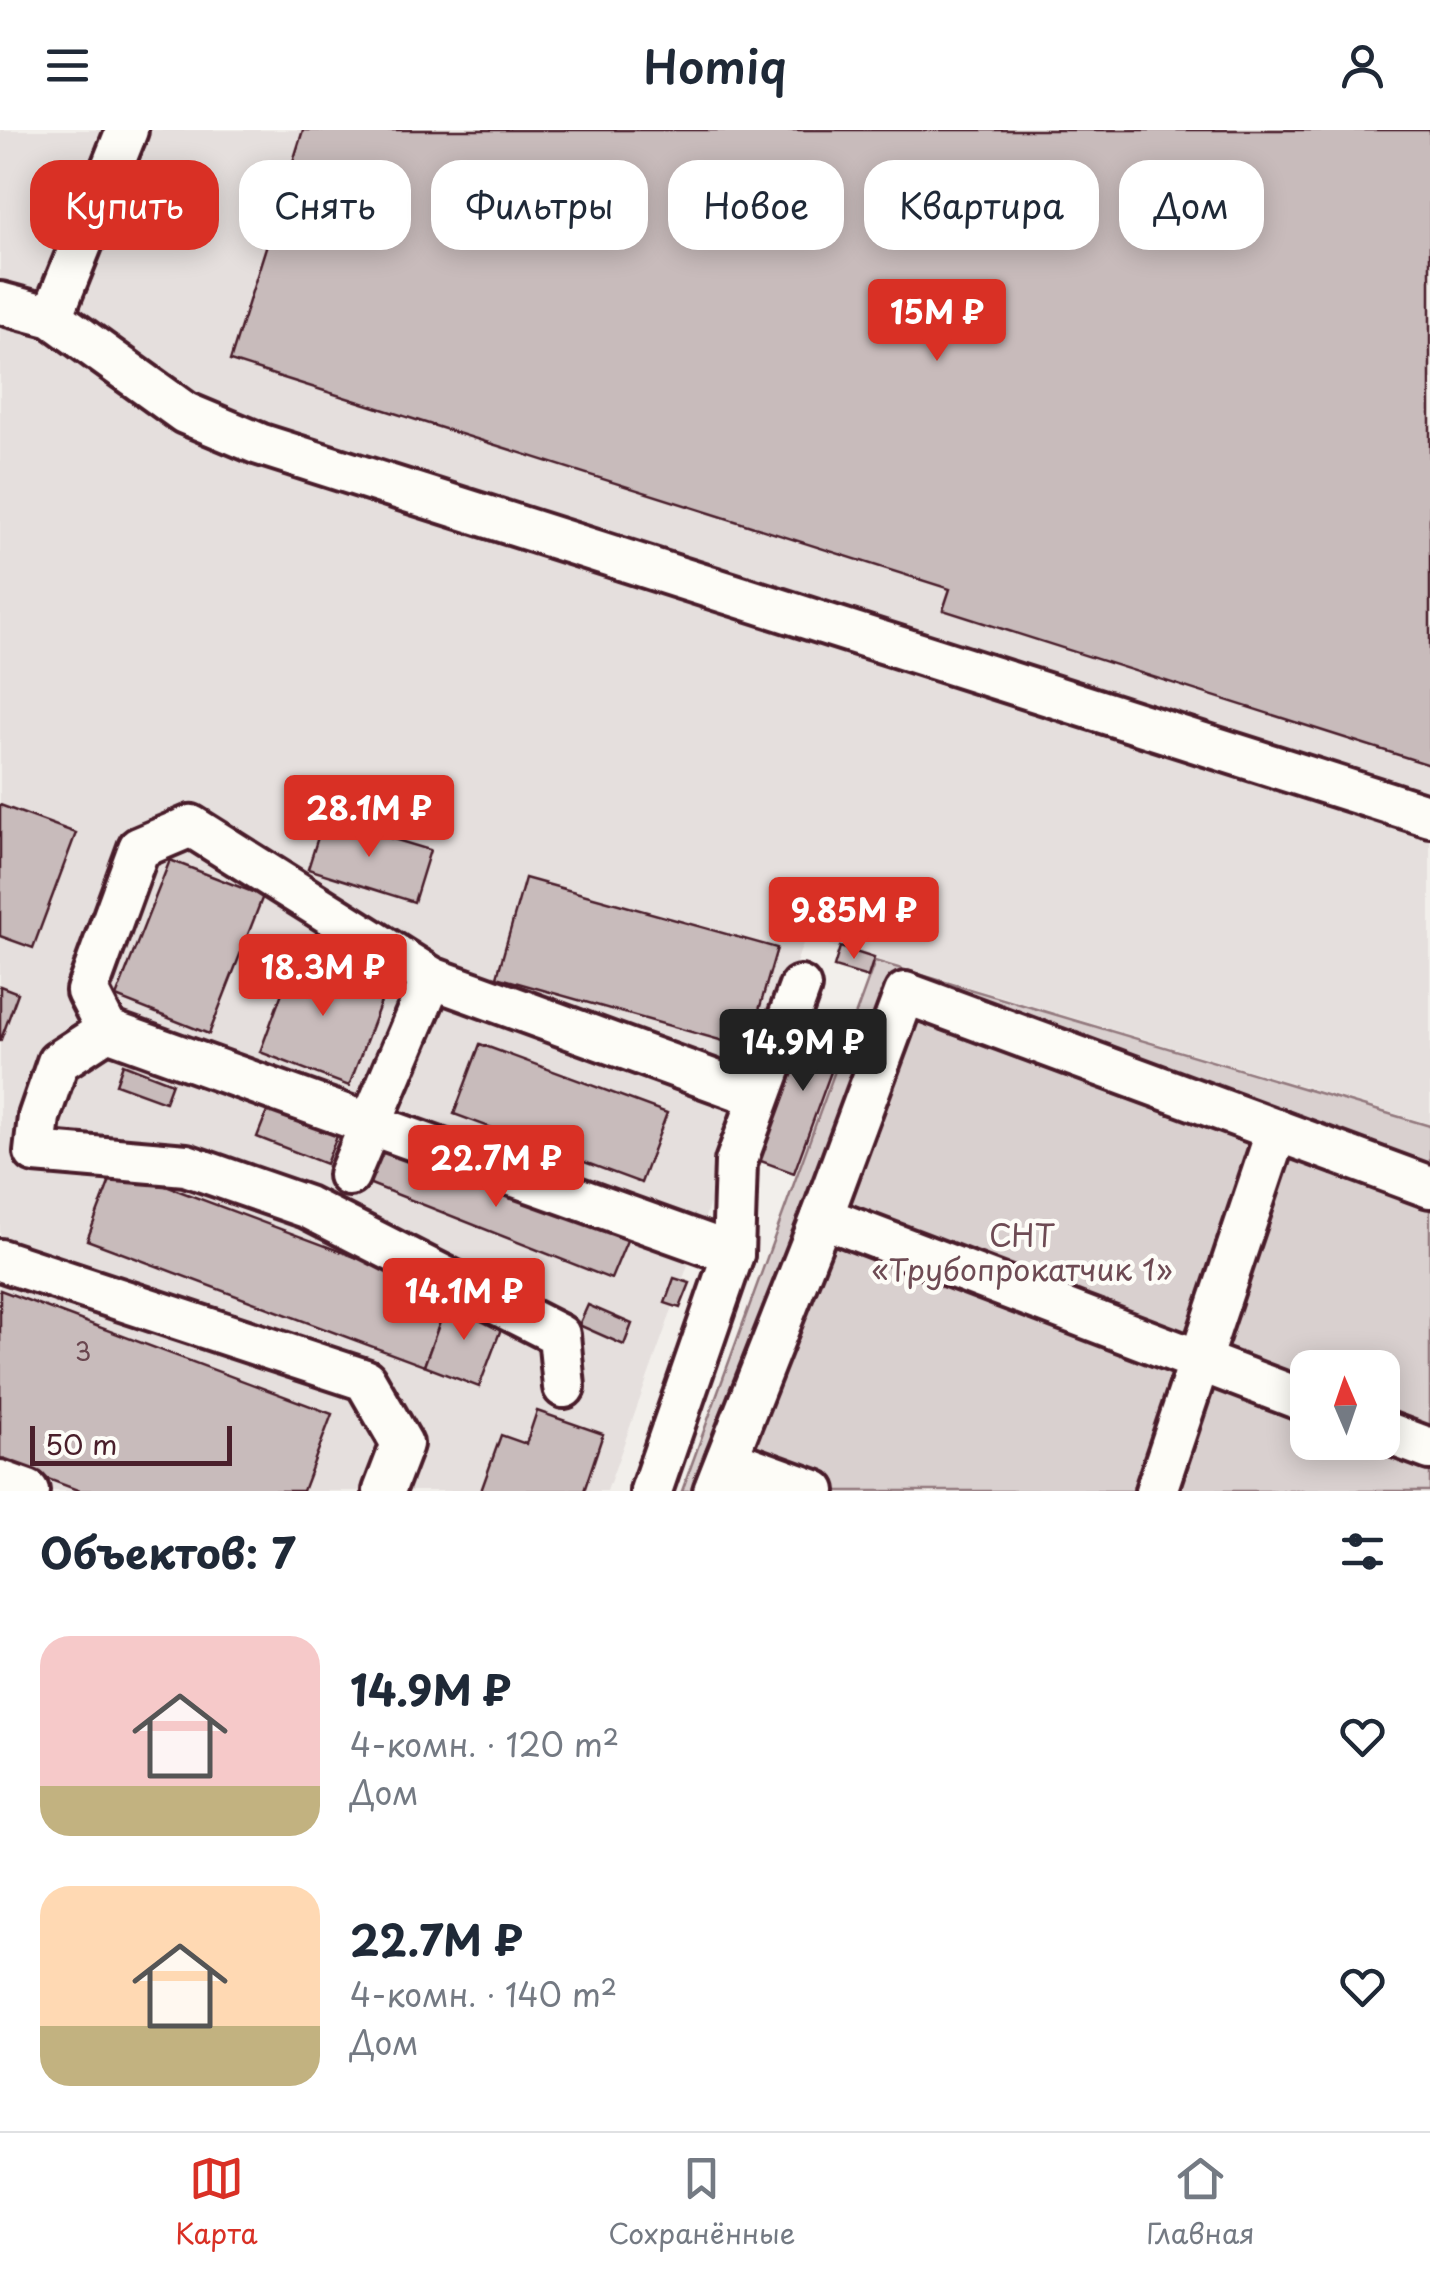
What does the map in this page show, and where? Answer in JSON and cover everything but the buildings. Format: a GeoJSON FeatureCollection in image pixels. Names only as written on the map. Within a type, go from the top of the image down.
{"type":"FeatureCollection","features":[{"type":"Feature","properties":{"kind":"lane"},"geometry":{"type":"LineString","coordinates":[[52,318],[127,130]]}},
{"type":"Feature","properties":{"kind":"lane"},"geometry":{"type":"LineString","coordinates":[[0,303],[52,318],[186,413],[259,444],[1430,816]]}},
{"type":"Feature","properties":{"kind":"lane"},"geometry":{"type":"LineString","coordinates":[[734,1254],[107,1030],[87,991],[138,848],[191,826],[432,978],[760,1098]]}},
{"type":"Feature","properties":{"kind":"lane"},"geometry":{"type":"LineString","coordinates":[[350,1174],[432,978]]}},
{"type":"Feature","properties":{"kind":"lane"},"geometry":{"type":"LineString","coordinates":[[651,1491],[734,1254],[736,1162],[800,986]]}},
{"type":"Feature","properties":{"kind":"lane"},"geometry":{"type":"LineString","coordinates":[[815,1491],[720,1475],[905,993],[1430,1187]]}},
{"type":"Feature","properties":{"kind":"lane"},"geometry":{"type":"LineString","coordinates":[[107,1030],[58,1062],[39,1117],[35,1152],[186,1164],[307,1207],[559,1335],[564,1387]]}},
{"type":"Feature","properties":{"kind":"lane"},"geometry":{"type":"LineString","coordinates":[[1156,1491],[1277,1130]]}},
{"type":"Feature","properties":{"kind":"lane"},"geometry":{"type":"LineString","coordinates":[[822,1217],[1290,1395]]}},
{"type":"Feature","properties":{"kind":"lane"},"geometry":{"type":"LineString","coordinates":[[0,1260],[365,1380],[402,1444],[384,1491]]}},
{"type":"Feature","properties":{"kind":"lane"},"geometry":{"type":"LineString","coordinates":[[1400,1437],[1430,1449]]}},
{"type":"Feature","properties":{"kind":"lane"},"geometry":{"type":"LineString","coordinates":[[0,1480],[28,1491]]}},
{"type":"Feature","properties":{"kind":"shaded area"},"geometry":{"type":"Polygon","coordinates":[[[0,130],[1430,130],[1430,1124],[805,938],[607,1491],[0,1491],[0,130]]]}},
{"type":"Feature","properties":{"kind":"green space","name":"СНТ «Трубопрокатчик 1»"},"geometry":{"type":"Polygon","coordinates":[[[875,961],[1430,1126],[1430,1491],[682,1491],[875,961]]]}}]}
